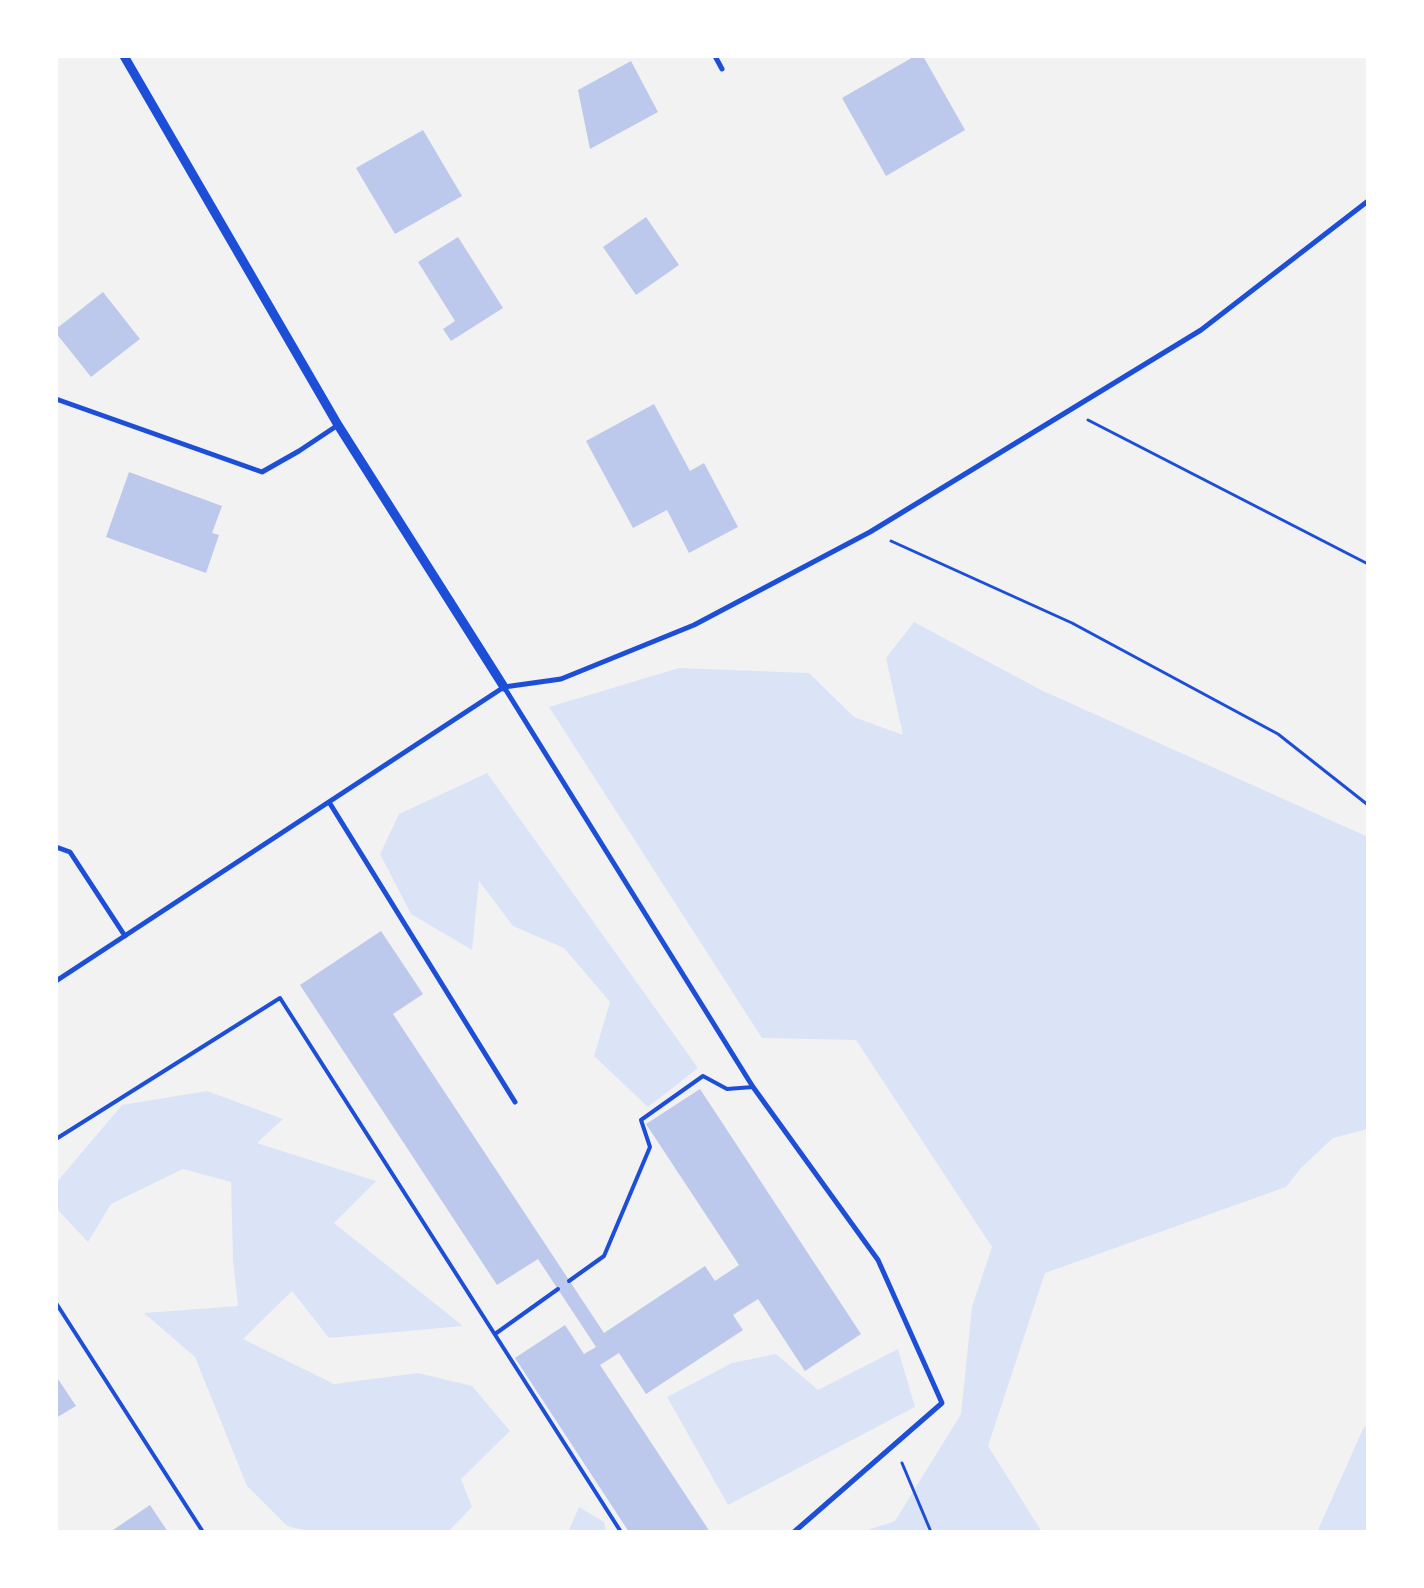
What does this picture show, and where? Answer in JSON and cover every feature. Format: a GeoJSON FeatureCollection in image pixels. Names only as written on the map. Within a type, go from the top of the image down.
{"type":"FeatureCollection","features":[{"type":"Feature","properties":{"kind":"street"},"geometry":{"type":"LineString","coordinates":[[124,56],[338,425],[753,1087],[878,1260],[942,1403],[794,1532]]}},
{"type":"Feature","properties":{"kind":"street"},"geometry":{"type":"LineString","coordinates":[[714,56],[722,69]]}},
{"type":"Feature","properties":{"kind":"street"},"geometry":{"type":"LineString","coordinates":[[56,981],[504,687],[561,679],[694,625],[870,532],[1201,330],[1368,201]]}},
{"type":"Feature","properties":{"kind":"street"},"geometry":{"type":"LineString","coordinates":[[56,399],[262,472],[299,451],[338,425]]}},
{"type":"Feature","properties":{"kind":"street"},"geometry":{"type":"LineString","coordinates":[[329,802],[515,1102]]}},
{"type":"Feature","properties":{"kind":"street"},"geometry":{"type":"LineString","coordinates":[[56,847],[70,852],[125,936]]}},
{"type":"Feature","properties":{"kind":"lane"},"geometry":{"type":"LineString","coordinates":[[56,1139],[280,998],[621,1532]]}},
{"type":"Feature","properties":{"kind":"lane"},"geometry":{"type":"LineString","coordinates":[[569,1281],[604,1256],[650,1146],[641,1120],[703,1076],[727,1089],[753,1087]]}},
{"type":"Feature","properties":{"kind":"lane"},"geometry":{"type":"LineString","coordinates":[[495,1334],[558,1289]]}},
{"type":"Feature","properties":{"kind":"lane"},"geometry":{"type":"LineString","coordinates":[[56,1303],[203,1532]]}},
{"type":"Feature","properties":{"kind":"path"},"geometry":{"type":"LineString","coordinates":[[1069,410],[1368,564]]}},
{"type":"Feature","properties":{"kind":"path"},"geometry":{"type":"LineString","coordinates":[[870,532],[1072,623],[1278,734],[1368,805]]}},
{"type":"Feature","properties":{"kind":"path"},"geometry":{"type":"LineString","coordinates":[[894,1444],[931,1532]]}},
{"type":"Feature","properties":{"kind":"shaded area"},"geometry":{"type":"Polygon","coordinates":[[[914,622],[1041,690],[1368,837],[1368,1129],[1333,1138],[1301,1168],[1286,1187],[1045,1273],[988,1446],[1042,1532],[861,1532],[895,1521],[961,1414],[972,1307],[992,1247],[856,1040],[762,1038],[549,707],[679,668],[809,673],[854,717],[903,735],[886,658],[914,622]]]}},
{"type":"Feature","properties":{"kind":"shaded area"},"geometry":{"type":"Polygon","coordinates":[[[487,773],[698,1068],[648,1107],[594,1056],[610,1002],[564,948],[513,926],[479,881],[472,950],[411,914],[380,854],[399,814],[487,773]]]}},
{"type":"Feature","properties":{"kind":"shaded area"},"geometry":{"type":"Polygon","coordinates":[[[207,1091],[283,1119],[257,1143],[376,1181],[334,1223],[463,1326],[329,1338],[292,1291],[243,1339],[334,1384],[418,1373],[472,1386],[510,1431],[461,1479],[472,1507],[449,1531],[461,1532],[311,1532],[287,1526],[247,1486],[195,1357],[144,1313],[238,1306],[233,1260],[231,1182],[183,1169],[111,1204],[88,1242],[56,1208],[56,1183],[122,1105],[207,1091]]]}},
{"type":"Feature","properties":{"kind":"shaded area"},"geometry":{"type":"Polygon","coordinates":[[[898,1349],[915,1407],[728,1505],[667,1397],[732,1363],[776,1354],[818,1390],[898,1349]]]}},
{"type":"Feature","properties":{"kind":"shaded area"},"geometry":{"type":"Polygon","coordinates":[[[1368,1423],[1368,1532],[1317,1532],[1363,1429],[1368,1423]]]}},
{"type":"Feature","properties":{"kind":"shaded area"},"geometry":{"type":"Polygon","coordinates":[[[579,1507],[604,1522],[606,1532],[568,1532],[579,1507]]]}},
{"type":"Feature","properties":{"kind":"building"},"geometry":{"type":"Polygon","coordinates":[[[915,56],[923,56],[965,130],[886,176],[842,98],[915,56]]]}},
{"type":"Feature","properties":{"kind":"building"},"geometry":{"type":"Polygon","coordinates":[[[631,61],[658,112],[590,149],[578,90],[631,61]]]}},
{"type":"Feature","properties":{"kind":"building"},"geometry":{"type":"Polygon","coordinates":[[[423,130],[462,196],[395,234],[356,168],[423,130]]]}},
{"type":"Feature","properties":{"kind":"building"},"geometry":{"type":"Polygon","coordinates":[[[646,217],[679,265],[636,295],[603,247],[646,217]]]}},
{"type":"Feature","properties":{"kind":"building"},"geometry":{"type":"Polygon","coordinates":[[[458,237],[503,308],[451,341],[443,329],[455,321],[418,262],[458,237]]]}},
{"type":"Feature","properties":{"kind":"building"},"geometry":{"type":"Polygon","coordinates":[[[103,292],[140,339],[91,377],[56,333],[56,329],[103,292]]]}},
{"type":"Feature","properties":{"kind":"building"},"geometry":{"type":"Polygon","coordinates":[[[654,404],[690,471],[704,463],[738,527],[689,553],[667,510],[633,528],[586,441],[654,404]]]}},
{"type":"Feature","properties":{"kind":"building"},"geometry":{"type":"Polygon","coordinates":[[[129,472],[222,506],[212,533],[219,535],[206,573],[106,537],[129,472]]]}},
{"type":"Feature","properties":{"kind":"building"},"geometry":{"type":"Polygon","coordinates":[[[381,931],[423,994],[393,1014],[604,1333],[705,1266],[715,1281],[739,1265],[646,1124],[700,1089],[861,1334],[805,1371],[758,1299],[733,1315],[743,1330],[646,1394],[619,1353],[600,1365],[710,1532],[629,1532],[515,1358],[565,1325],[584,1354],[596,1347],[538,1259],[497,1285],[300,985],[381,931]]]}},
{"type":"Feature","properties":{"kind":"building"},"geometry":{"type":"Polygon","coordinates":[[[56,1376],[76,1406],[56,1418],[56,1376]]]}},
{"type":"Feature","properties":{"kind":"building"},"geometry":{"type":"Polygon","coordinates":[[[150,1505],[168,1532],[110,1532],[150,1505]]]}}]}
